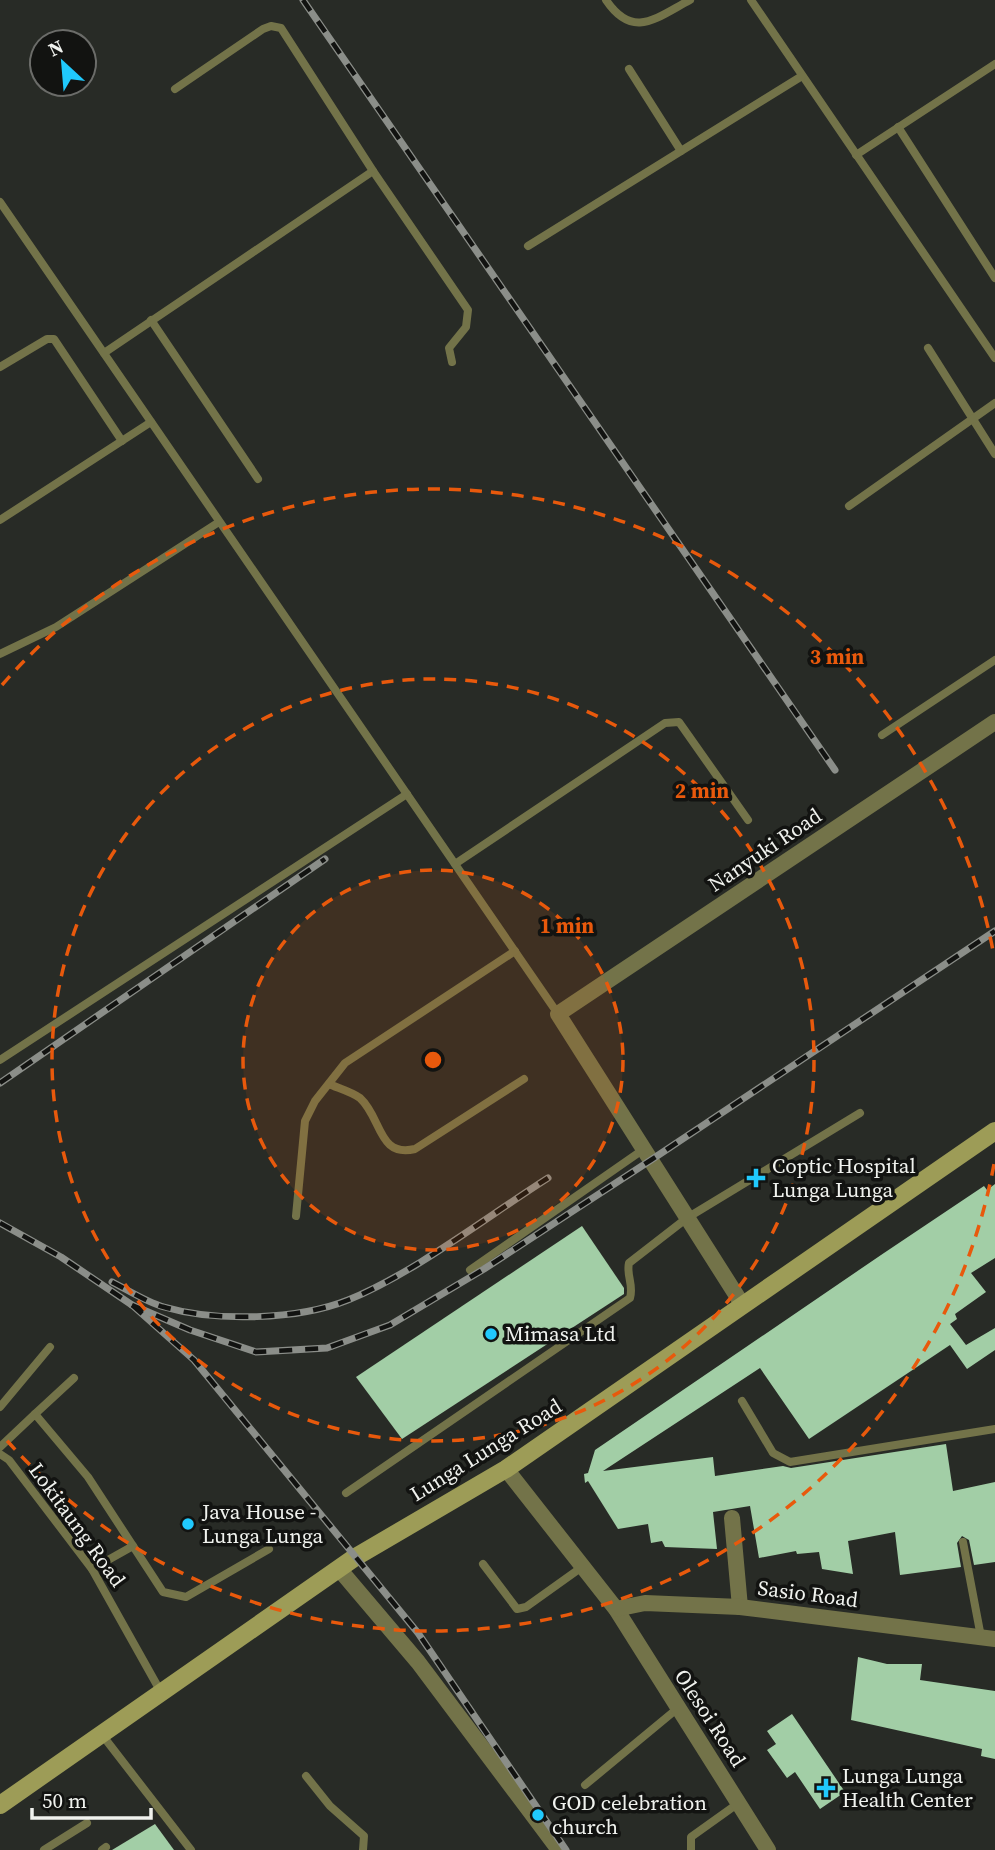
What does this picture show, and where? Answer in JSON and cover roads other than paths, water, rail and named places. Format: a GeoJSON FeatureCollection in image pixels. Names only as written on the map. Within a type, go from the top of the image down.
{"type":"FeatureCollection","features":[{"type":"Feature","properties":{"kind":"main road","name":"Lunga Lunga Road"},"geometry":{"type":"LineString","coordinates":[[0,1805],[103,1736],[354,1558],[506,1469],[995,1131]]}},
{"type":"Feature","properties":{"kind":"street","name":"Nanyuki Road"},"geometry":{"type":"LineString","coordinates":[[558,1014],[995,722]]}},
{"type":"Feature","properties":{"kind":"street"},"geometry":{"type":"LineString","coordinates":[[558,1014],[743,1304]]}},
{"type":"Feature","properties":{"kind":"street","name":"Olesoi Road"},"geometry":{"type":"LineString","coordinates":[[506,1469],[616,1609],[768,1850]]}},
{"type":"Feature","properties":{"kind":"street"},"geometry":{"type":"LineString","coordinates":[[732,1518],[740,1606]]}},
{"type":"Feature","properties":{"kind":"street"},"geometry":{"type":"LineString","coordinates":[[340,1570],[418,1662],[559,1850]]}},
{"type":"Feature","properties":{"kind":"street","name":"Sasio Road"},"geometry":{"type":"LineString","coordinates":[[616,1609],[645,1603],[740,1606],[988,1638]]}},
{"type":"Feature","properties":{"kind":"lane"},"geometry":{"type":"LineString","coordinates":[[606,0],[616,15],[626,22],[638,24],[690,0]]}},
{"type":"Feature","properties":{"kind":"lane"},"geometry":{"type":"LineString","coordinates":[[751,0],[995,358]]}},
{"type":"Feature","properties":{"kind":"lane"},"geometry":{"type":"LineString","coordinates":[[175,89],[263,29],[271,26],[281,28],[373,171],[468,310],[466,327],[449,348],[452,362]]}},
{"type":"Feature","properties":{"kind":"lane"},"geometry":{"type":"LineString","coordinates":[[856,155],[995,64]]}},
{"type":"Feature","properties":{"kind":"lane"},"geometry":{"type":"LineString","coordinates":[[629,69],[681,151]]}},
{"type":"Feature","properties":{"kind":"lane"},"geometry":{"type":"LineString","coordinates":[[528,246],[802,76]]}},
{"type":"Feature","properties":{"kind":"lane"},"geometry":{"type":"LineString","coordinates":[[898,127],[995,278]]}},
{"type":"Feature","properties":{"kind":"lane"},"geometry":{"type":"LineString","coordinates":[[104,352],[373,171]]}},
{"type":"Feature","properties":{"kind":"lane"},"geometry":{"type":"LineString","coordinates":[[0,202],[558,1014]]}},
{"type":"Feature","properties":{"kind":"lane"},"geometry":{"type":"LineString","coordinates":[[151,320],[258,478]]}},
{"type":"Feature","properties":{"kind":"lane"},"geometry":{"type":"LineString","coordinates":[[0,367],[47,340],[54,339],[122,440]]}},
{"type":"Feature","properties":{"kind":"lane"},"geometry":{"type":"LineString","coordinates":[[928,348],[995,454]]}},
{"type":"Feature","properties":{"kind":"lane"},"geometry":{"type":"LineString","coordinates":[[849,506],[995,403]]}},
{"type":"Feature","properties":{"kind":"lane"},"geometry":{"type":"LineString","coordinates":[[0,520],[151,422]]}},
{"type":"Feature","properties":{"kind":"lane"},"geometry":{"type":"LineString","coordinates":[[0,654],[55,626],[219,522]]}},
{"type":"Feature","properties":{"kind":"lane"},"geometry":{"type":"LineString","coordinates":[[882,735],[995,660]]}},
{"type":"Feature","properties":{"kind":"lane"},"geometry":{"type":"LineString","coordinates":[[455,864],[665,723],[679,722],[748,820]]}},
{"type":"Feature","properties":{"kind":"lane"},"geometry":{"type":"LineString","coordinates":[[0,1060],[407,794]]}},
{"type":"Feature","properties":{"kind":"lane"},"geometry":{"type":"LineString","coordinates":[[296,1216],[305,1121],[345,1063],[515,951]]}},
{"type":"Feature","properties":{"kind":"lane"},"geometry":{"type":"LineString","coordinates":[[329,1084],[359,1097],[391,1148],[402,1152],[415,1149],[524,1079]]}},
{"type":"Feature","properties":{"kind":"lane"},"geometry":{"type":"LineString","coordinates":[[346,1493],[630,1298],[633,1289],[629,1263],[687,1218],[860,1113]]}},
{"type":"Feature","properties":{"kind":"lane"},"geometry":{"type":"LineString","coordinates":[[470,1270],[644,1149]]}},
{"type":"Feature","properties":{"kind":"lane"},"geometry":{"type":"LineString","coordinates":[[0,1407],[50,1347]]}},
{"type":"Feature","properties":{"kind":"lane"},"geometry":{"type":"LineString","coordinates":[[0,1447],[74,1378]]}},
{"type":"Feature","properties":{"kind":"lane"},"geometry":{"type":"LineString","coordinates":[[742,1401],[773,1453],[790,1462],[995,1429]]}},
{"type":"Feature","properties":{"kind":"lane"},"geometry":{"type":"LineString","coordinates":[[35,1414],[88,1478],[163,1592],[186,1597],[269,1549]]}},
{"type":"Feature","properties":{"kind":"lane","name":"Lokitaung Road"},"geometry":{"type":"LineString","coordinates":[[0,1454],[9,1460],[92,1569],[162,1694]]}},
{"type":"Feature","properties":{"kind":"lane"},"geometry":{"type":"LineString","coordinates":[[963,1542],[988,1638]]}},
{"type":"Feature","properties":{"kind":"lane"},"geometry":{"type":"LineString","coordinates":[[92,1569],[132,1546]]}},
{"type":"Feature","properties":{"kind":"lane"},"geometry":{"type":"LineString","coordinates":[[483,1564],[517,1609],[527,1607],[582,1567]]}},
{"type":"Feature","properties":{"kind":"lane"},"geometry":{"type":"LineString","coordinates":[[585,1785],[678,1708]]}},
{"type":"Feature","properties":{"kind":"lane"},"geometry":{"type":"LineString","coordinates":[[103,1736],[191,1850]]}},
{"type":"Feature","properties":{"kind":"lane"},"geometry":{"type":"LineString","coordinates":[[306,1776],[330,1806],[363,1836],[363,1850]]}},
{"type":"Feature","properties":{"kind":"lane"},"geometry":{"type":"LineString","coordinates":[[691,1850],[691,1837],[740,1802]]}},
{"type":"Feature","properties":{"kind":"lane"},"geometry":{"type":"LineString","coordinates":[[44,1850],[87,1823]]}},
{"type":"Feature","properties":{"kind":"railway"},"geometry":{"type":"LineString","coordinates":[[303,0],[835,770]]}},
{"type":"Feature","properties":{"kind":"railway"},"geometry":{"type":"LineString","coordinates":[[0,1083],[325,859]]}},
{"type":"Feature","properties":{"kind":"railway"},"geometry":{"type":"LineString","coordinates":[[132,1305],[190,1330],[256,1352],[327,1348],[390,1325],[484,1269],[995,931]]}},
{"type":"Feature","properties":{"kind":"railway"},"geometry":{"type":"LineString","coordinates":[[112,1282],[157,1305],[208,1315],[257,1317],[328,1307],[373,1289],[398,1275],[450,1244],[548,1178]]}},
{"type":"Feature","properties":{"kind":"railway"},"geometry":{"type":"LineString","coordinates":[[0,1223],[61,1257],[132,1305],[194,1360],[418,1633],[566,1850]]}},
{"type":"Feature","properties":{"kind":"place","name":"Coptic Hospital Lunga Lunga"},"geometry":{"type":"Point","coordinates":[756,1178]}},
{"type":"Feature","properties":{"kind":"place","name":"Mimasa Ltd"},"geometry":{"type":"Point","coordinates":[491,1334]}},
{"type":"Feature","properties":{"kind":"place","name":"Java House - Lunga Lunga"},"geometry":{"type":"Point","coordinates":[188,1524]}},
{"type":"Feature","properties":{"kind":"place","name":"Lunga Lunga Health Center"},"geometry":{"type":"Point","coordinates":[826,1788]}},
{"type":"Feature","properties":{"kind":"place","name":"GOD celebration church"},"geometry":{"type":"Point","coordinates":[538,1815]}}]}
